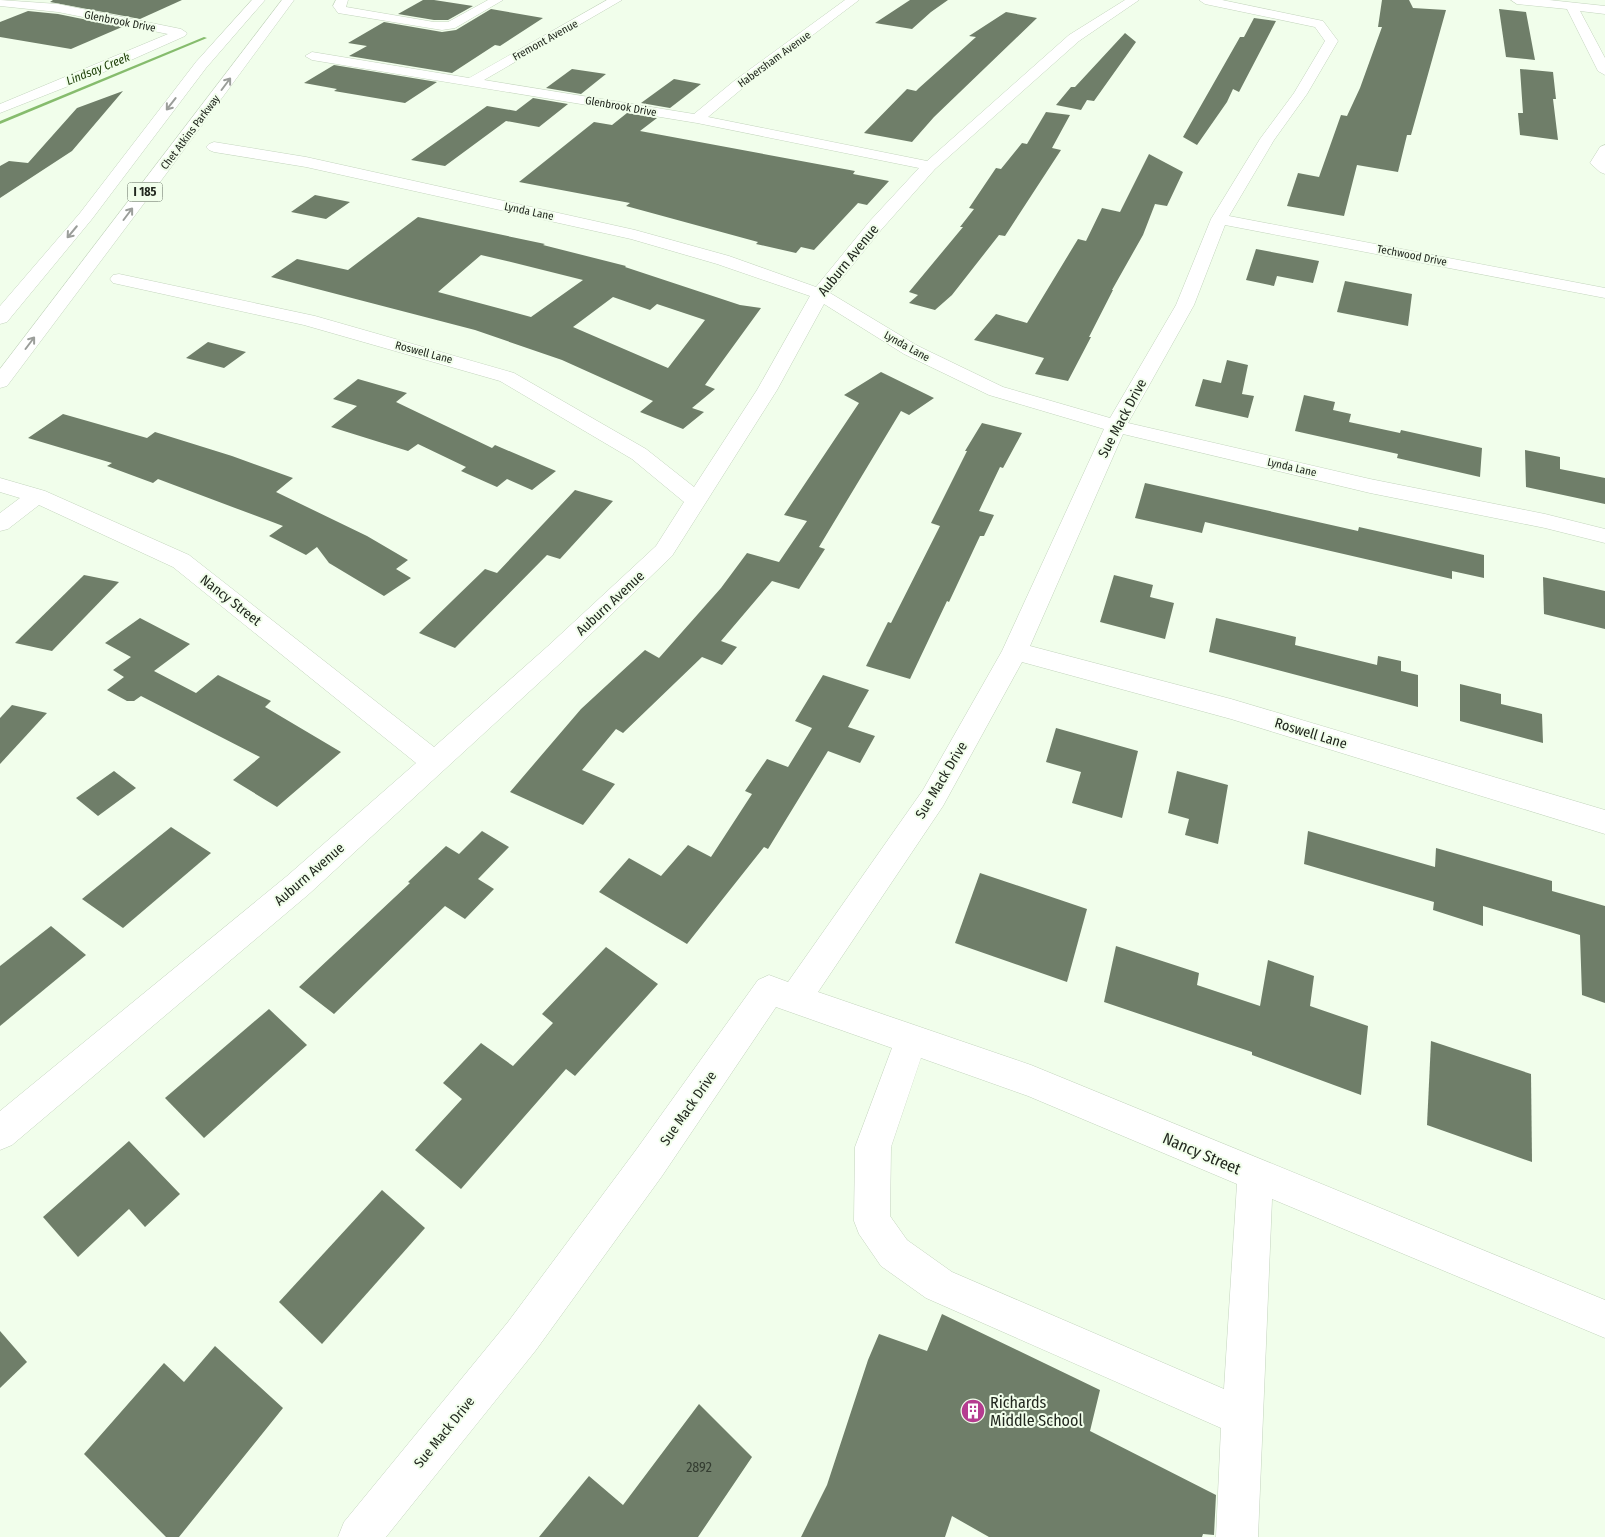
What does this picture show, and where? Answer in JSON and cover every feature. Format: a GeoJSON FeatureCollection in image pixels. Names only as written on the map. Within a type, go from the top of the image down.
{"type":"FeatureCollection","features":[{"type":"Feature","properties":{"kind":"main road","name":"I 185"},"geometry":{"type":"LineString","coordinates":[[0,318],[86,216],[201,65],[259,0]]}},
{"type":"Feature","properties":{"kind":"main road","name":"Chet Atkins Parkway"},"geometry":{"type":"LineString","coordinates":[[0,382],[161,171],[288,0]]}},
{"type":"Feature","properties":{"kind":"main road"},"geometry":{"type":"LineString","coordinates":[[342,0],[339,6],[342,10],[434,26],[451,25],[491,1]]}},
{"type":"Feature","properties":{"kind":"main road","name":"Fremont Avenue"},"geometry":{"type":"LineString","coordinates":[[473,81],[616,0]]}},
{"type":"Feature","properties":{"kind":"main road","name":"Habersham Avenue"},"geometry":{"type":"LineString","coordinates":[[697,119],[739,84],[853,0]]}},
{"type":"Feature","properties":{"kind":"main road","name":"Auburn Avenue"},"geometry":{"type":"LineString","coordinates":[[0,1133],[298,885],[557,652],[664,551],[768,390],[820,294],[875,226],[930,166],[1074,38],[1133,0]]}},
{"type":"Feature","properties":{"kind":"main road","name":"Sue Mack Drive"},"geometry":{"type":"LineString","coordinates":[[359,1537],[522,1336],[649,1163],[769,990],[794,1000],[933,798],[1015,651],[1116,426],[1185,306],[1219,219],[1268,139],[1300,94],[1332,41],[1319,24],[1205,0]]}},
{"type":"Feature","properties":{"kind":"main road"},"geometry":{"type":"LineString","coordinates":[[1517,0],[1605,10]]}},
{"type":"Feature","properties":{"kind":"main road","name":"Glenbrook Drive"},"geometry":{"type":"LineString","coordinates":[[0,2],[58,8],[181,33],[0,109]]}},
{"type":"Feature","properties":{"kind":"main road"},"geometry":{"type":"LineString","coordinates":[[1571,6],[1605,71]]}},
{"type":"Feature","properties":{"kind":"main road","name":"Glenbrook Drive"},"geometry":{"type":"LineString","coordinates":[[312,56],[697,119],[930,166]]}},
{"type":"Feature","properties":{"kind":"main road","name":"Lynda Lane"},"geometry":{"type":"LineString","coordinates":[[214,147],[306,162],[635,235],[723,260],[820,294],[911,350],[996,391],[1116,426],[1370,486],[1545,521],[1605,536]]}},
{"type":"Feature","properties":{"kind":"main road"},"geometry":{"type":"LineString","coordinates":[[1605,150],[1598,164],[1605,169]]}},
{"type":"Feature","properties":{"kind":"main road","name":"Techwood Drive"},"geometry":{"type":"LineString","coordinates":[[1219,219],[1605,293]]}},
{"type":"Feature","properties":{"kind":"main road","name":"Roswell Lane"},"geometry":{"type":"LineString","coordinates":[[119,279],[308,320],[507,377],[639,454],[697,501]]}},
{"type":"Feature","properties":{"kind":"main road","name":"Nancy Street"},"geometry":{"type":"LineString","coordinates":[[0,485],[37,496],[181,560],[434,762]]}},
{"type":"Feature","properties":{"kind":"main road"},"geometry":{"type":"LineString","coordinates":[[0,524],[37,496]]}},
{"type":"Feature","properties":{"kind":"main road","name":"Roswell Lane"},"geometry":{"type":"LineString","coordinates":[[1015,651],[1231,709],[1605,822]]}},
{"type":"Feature","properties":{"kind":"main road","name":"Nancy Street"},"geometry":{"type":"LineString","coordinates":[[794,1000],[1030,1082],[1605,1319]]}},
{"type":"Feature","properties":{"kind":"main road"},"geometry":{"type":"LineString","coordinates":[[911,1040],[873,1147],[872,1221],[894,1253],[939,1285],[1242,1417]]}},
{"type":"Feature","properties":{"kind":"main road"},"geometry":{"type":"LineString","coordinates":[[1237,1537],[1255,1175]]}},
{"type":"Feature","properties":{"kind":"building"},"geometry":{"type":"Polygon","coordinates":[[[53,0],[182,0],[140,19],[50,2],[53,0]]]}},
{"type":"Feature","properties":{"kind":"building"},"geometry":{"type":"Polygon","coordinates":[[[423,0],[473,6],[448,20],[434,20],[398,14],[423,0]]]}},
{"type":"Feature","properties":{"kind":"building"},"geometry":{"type":"Polygon","coordinates":[[[910,0],[948,0],[912,29],[875,23],[910,0]]]}},
{"type":"Feature","properties":{"kind":"building"},"geometry":{"type":"Polygon","coordinates":[[[1382,0],[1409,0],[1413,8],[1446,10],[1411,135],[1407,135],[1398,172],[1357,165],[1344,216],[1287,206],[1298,173],[1319,177],[1341,115],[1347,116],[1360,88],[1382,27],[1378,27],[1382,0]]]}},
{"type":"Feature","properties":{"kind":"building"},"geometry":{"type":"Polygon","coordinates":[[[491,9],[543,18],[500,46],[495,45],[452,73],[349,56],[367,46],[348,43],[384,22],[442,32],[456,30],[491,9]]]}},
{"type":"Feature","properties":{"kind":"building"},"geometry":{"type":"Polygon","coordinates":[[[1499,9],[1526,12],[1535,60],[1506,57],[1499,9]]]}},
{"type":"Feature","properties":{"kind":"building"},"geometry":{"type":"Polygon","coordinates":[[[28,11],[58,14],[122,27],[71,49],[0,37],[0,22],[28,11]]]}},
{"type":"Feature","properties":{"kind":"building"},"geometry":{"type":"Polygon","coordinates":[[[1006,12],[1037,18],[934,117],[912,142],[864,133],[907,89],[916,91],[976,37],[969,36],[1006,12]]]}},
{"type":"Feature","properties":{"kind":"building"},"geometry":{"type":"Polygon","coordinates":[[[1254,18],[1276,21],[1239,92],[1233,89],[1227,102],[1197,145],[1183,137],[1240,37],[1244,37],[1254,18]]]}},
{"type":"Feature","properties":{"kind":"building"},"geometry":{"type":"Polygon","coordinates":[[[1125,33],[1136,42],[1094,101],[1087,100],[1081,110],[1056,105],[1071,87],[1075,87],[1125,33]]]}},
{"type":"Feature","properties":{"kind":"building"},"geometry":{"type":"Polygon","coordinates":[[[334,65],[437,82],[405,103],[334,91],[337,89],[304,83],[334,65]]]}},
{"type":"Feature","properties":{"kind":"building"},"geometry":{"type":"Polygon","coordinates":[[[572,69],[606,74],[581,94],[546,88],[572,69]]]}},
{"type":"Feature","properties":{"kind":"building"},"geometry":{"type":"Polygon","coordinates":[[[1520,69],[1553,72],[1556,99],[1553,99],[1558,140],[1520,135],[1518,113],[1523,113],[1520,69]]]}},
{"type":"Feature","properties":{"kind":"building"},"geometry":{"type":"Polygon","coordinates":[[[674,79],[701,84],[670,108],[641,103],[674,79]]]}},
{"type":"Feature","properties":{"kind":"building"},"geometry":{"type":"Polygon","coordinates":[[[123,91],[72,151],[0,198],[0,166],[9,161],[28,163],[77,108],[123,91]]]}},
{"type":"Feature","properties":{"kind":"building"},"geometry":{"type":"Polygon","coordinates":[[[533,98],[568,104],[539,127],[506,121],[445,166],[411,160],[487,106],[516,111],[533,98]]]}},
{"type":"Feature","properties":{"kind":"building"},"geometry":{"type":"Polygon","coordinates":[[[1046,112],[1070,115],[1052,148],[1061,150],[1005,236],[999,235],[952,295],[935,310],[909,303],[918,295],[909,292],[963,227],[960,227],[974,209],[969,208],[996,168],[1001,169],[1022,143],[1027,144],[1046,112]]]}},
{"type":"Feature","properties":{"kind":"building"},"geometry":{"type":"Polygon","coordinates":[[[627,113],[657,118],[640,131],[855,171],[853,174],[889,181],[867,205],[858,203],[814,250],[801,247],[796,253],[756,244],[758,242],[626,206],[630,203],[519,182],[594,122],[612,125],[627,113]]]}},
{"type":"Feature","properties":{"kind":"building"},"geometry":{"type":"Polygon","coordinates":[[[1149,154],[1183,172],[1167,206],[1155,204],[1143,235],[1112,290],[1089,337],[1091,337],[1068,381],[1035,374],[1044,358],[974,340],[996,314],[1027,323],[1078,239],[1086,241],[1102,208],[1120,212],[1149,154]]]}},
{"type":"Feature","properties":{"kind":"building"},"geometry":{"type":"Polygon","coordinates":[[[315,195],[350,202],[326,219],[291,212],[315,195]]]}},
{"type":"Feature","properties":{"kind":"building"},"geometry":{"type":"Polygon","coordinates":[[[418,217],[545,244],[543,245],[626,266],[740,305],[761,308],[705,385],[715,389],[692,408],[704,412],[683,429],[640,412],[653,401],[562,360],[475,330],[271,277],[297,259],[348,270],[418,217]],[[481,255],[438,292],[531,317],[583,280],[515,263],[481,255]],[[613,297],[573,327],[668,368],[705,320],[657,304],[650,310],[613,297]]]}},
{"type":"Feature","properties":{"kind":"building"},"geometry":{"type":"Polygon","coordinates":[[[1256,249],[1319,261],[1313,283],[1277,276],[1274,286],[1246,280],[1256,249]]]}},
{"type":"Feature","properties":{"kind":"building"},"geometry":{"type":"Polygon","coordinates":[[[1345,281],[1412,294],[1408,326],[1337,312],[1345,281]]]}},
{"type":"Feature","properties":{"kind":"building"},"geometry":{"type":"Polygon","coordinates":[[[208,342],[246,352],[224,368],[186,358],[208,342]]]}},
{"type":"Feature","properties":{"kind":"building"},"geometry":{"type":"Polygon","coordinates":[[[1227,360],[1248,365],[1242,394],[1254,396],[1248,418],[1195,406],[1203,379],[1221,383],[1227,360]]]}},
{"type":"Feature","properties":{"kind":"building"},"geometry":{"type":"Polygon","coordinates":[[[881,372],[934,398],[909,415],[901,411],[819,547],[825,549],[799,589],[772,581],[721,641],[737,647],[722,665],[702,657],[623,733],[616,729],[582,770],[615,784],[583,825],[510,792],[581,709],[645,650],[659,658],[721,588],[747,553],[779,562],[807,521],[784,515],[859,403],[844,395],[881,372]]]}},
{"type":"Feature","properties":{"kind":"building"},"geometry":{"type":"Polygon","coordinates":[[[358,379],[407,393],[396,402],[492,448],[495,445],[556,471],[532,490],[507,479],[497,487],[461,471],[466,467],[418,444],[408,451],[331,427],[357,406],[333,399],[358,379]]]}},
{"type":"Feature","properties":{"kind":"building"},"geometry":{"type":"Polygon","coordinates":[[[1304,395],[1335,402],[1333,410],[1351,414],[1349,422],[1400,433],[1401,430],[1482,448],[1480,477],[1397,458],[1398,454],[1295,431],[1304,395]]]}},
{"type":"Feature","properties":{"kind":"building"},"geometry":{"type":"Polygon","coordinates":[[[63,414],[147,438],[155,432],[232,456],[293,478],[276,492],[367,536],[408,560],[396,569],[411,578],[384,596],[329,563],[317,547],[306,555],[269,536],[283,526],[158,479],[153,483],[107,466],[112,463],[28,438],[63,414]]]}},
{"type":"Feature","properties":{"kind":"building"},"geometry":{"type":"Polygon","coordinates":[[[982,423],[1022,433],[1003,468],[1000,467],[979,511],[994,515],[984,536],[980,536],[910,679],[866,666],[888,622],[891,623],[940,526],[931,523],[967,451],[965,451],[982,423]]]}},
{"type":"Feature","properties":{"kind":"building"},"geometry":{"type":"Polygon","coordinates":[[[1525,450],[1560,457],[1560,469],[1605,478],[1605,504],[1526,487],[1525,450]]]}},
{"type":"Feature","properties":{"kind":"building"},"geometry":{"type":"Polygon","coordinates":[[[1145,483],[1358,531],[1359,527],[1484,555],[1484,578],[1452,571],[1452,579],[1205,522],[1202,533],[1135,518],[1145,483]]]}},
{"type":"Feature","properties":{"kind":"building"},"geometry":{"type":"Polygon","coordinates":[[[575,490],[613,501],[560,559],[547,555],[455,648],[419,633],[485,569],[497,573],[575,490]]]}},
{"type":"Feature","properties":{"kind":"building"},"geometry":{"type":"Polygon","coordinates":[[[84,575],[119,582],[52,651],[15,643],[84,575]]]}},
{"type":"Feature","properties":{"kind":"building"},"geometry":{"type":"Polygon","coordinates":[[[1114,575],[1153,585],[1150,597],[1174,603],[1165,639],[1100,622],[1114,575]]]}},
{"type":"Feature","properties":{"kind":"building"},"geometry":{"type":"Polygon","coordinates":[[[1543,577],[1605,591],[1605,629],[1544,614],[1543,577]]]}},
{"type":"Feature","properties":{"kind":"building"},"geometry":{"type":"Polygon","coordinates":[[[140,618],[190,644],[154,671],[196,693],[218,675],[271,701],[265,707],[341,752],[277,807],[233,780],[260,757],[141,696],[134,701],[127,701],[107,690],[124,677],[113,670],[131,657],[105,643],[140,618]]]}},
{"type":"Feature","properties":{"kind":"building"},"geometry":{"type":"Polygon","coordinates":[[[1216,618],[1296,637],[1295,645],[1377,665],[1378,656],[1401,661],[1401,671],[1418,675],[1418,707],[1209,652],[1216,618]]]}},
{"type":"Feature","properties":{"kind":"building"},"geometry":{"type":"Polygon","coordinates":[[[823,675],[869,690],[848,727],[875,736],[860,763],[828,751],[768,849],[764,847],[687,944],[599,892],[629,858],[661,876],[688,845],[711,857],[752,794],[745,791],[767,759],[788,767],[812,728],[795,721],[823,675]]]}},
{"type":"Feature","properties":{"kind":"building"},"geometry":{"type":"Polygon","coordinates":[[[1460,684],[1501,694],[1501,704],[1542,714],[1543,743],[1460,721],[1460,684]]]}},
{"type":"Feature","properties":{"kind":"building"},"geometry":{"type":"Polygon","coordinates":[[[12,705],[47,713],[0,764],[0,718],[12,705]]]}},
{"type":"Feature","properties":{"kind":"building"},"geometry":{"type":"Polygon","coordinates":[[[1056,728],[1138,751],[1122,818],[1072,803],[1081,772],[1046,762],[1056,728]]]}},
{"type":"Feature","properties":{"kind":"building"},"geometry":{"type":"Polygon","coordinates":[[[114,771],[136,788],[98,816],[76,798],[114,771]]]}},
{"type":"Feature","properties":{"kind":"building"},"geometry":{"type":"Polygon","coordinates":[[[1177,771],[1228,785],[1218,844],[1185,835],[1189,819],[1168,813],[1177,771]]]}},
{"type":"Feature","properties":{"kind":"building"},"geometry":{"type":"Polygon","coordinates":[[[171,827],[211,853],[123,928],[82,899],[171,827]]]}},
{"type":"Feature","properties":{"kind":"building"},"geometry":{"type":"Polygon","coordinates":[[[482,831],[509,847],[478,879],[494,889],[465,919],[445,906],[334,1014],[299,987],[410,883],[408,882],[446,846],[459,854],[482,831]]]}},
{"type":"Feature","properties":{"kind":"building"},"geometry":{"type":"Polygon","coordinates":[[[1308,831],[1435,867],[1436,848],[1552,881],[1552,891],[1605,906],[1605,1003],[1582,995],[1580,935],[1483,906],[1483,926],[1433,910],[1434,902],[1304,864],[1308,831]]]}},
{"type":"Feature","properties":{"kind":"building"},"geometry":{"type":"Polygon","coordinates":[[[980,873],[1087,909],[1067,982],[955,943],[980,873]]]}},
{"type":"Feature","properties":{"kind":"building"},"geometry":{"type":"Polygon","coordinates":[[[51,926],[86,955],[0,1026],[0,966],[51,926]]]}},
{"type":"Feature","properties":{"kind":"building"},"geometry":{"type":"Polygon","coordinates":[[[1116,946],[1199,973],[1197,985],[1260,1006],[1268,960],[1314,976],[1310,1006],[1368,1026],[1361,1095],[1252,1055],[1252,1052],[1104,1002],[1116,946]]]}},
{"type":"Feature","properties":{"kind":"building"},"geometry":{"type":"Polygon","coordinates":[[[606,947],[658,984],[575,1076],[566,1069],[461,1189],[415,1150],[462,1099],[443,1083],[481,1043],[513,1066],[553,1023],[542,1014],[606,947]]]}},
{"type":"Feature","properties":{"kind":"building"},"geometry":{"type":"Polygon","coordinates":[[[269,1009],[307,1045],[204,1138],[165,1098],[269,1009]]]}},
{"type":"Feature","properties":{"kind":"building"},"geometry":{"type":"Polygon","coordinates":[[[1431,1041],[1531,1074],[1532,1162],[1427,1125],[1431,1041]]]}},
{"type":"Feature","properties":{"kind":"building"},"geometry":{"type":"Polygon","coordinates":[[[129,1141],[180,1194],[145,1227],[129,1209],[78,1257],[43,1217],[129,1141]]]}},
{"type":"Feature","properties":{"kind":"building"},"geometry":{"type":"Polygon","coordinates":[[[382,1190],[425,1228],[322,1344],[279,1302],[382,1190]]]}},
{"type":"Feature","properties":{"kind":"building","name":"Richards Middle School"},"geometry":{"type":"Polygon","coordinates":[[[942,1314],[1100,1390],[1090,1431],[1216,1495],[1214,1535],[1203,1534],[1202,1537],[989,1537],[952,1516],[945,1537],[801,1537],[827,1485],[868,1360],[879,1334],[927,1351],[942,1314]]]}},
{"type":"Feature","properties":{"kind":"building"},"geometry":{"type":"Polygon","coordinates":[[[0,1331],[27,1362],[0,1388],[0,1331]]]}},
{"type":"Feature","properties":{"kind":"building"},"geometry":{"type":"Polygon","coordinates":[[[215,1346],[283,1408],[179,1537],[166,1537],[84,1454],[164,1363],[184,1382],[215,1346]]]}},
{"type":"Feature","properties":{"kind":"building"},"geometry":{"type":"Polygon","coordinates":[[[699,1404],[752,1457],[698,1537],[539,1537],[589,1476],[623,1505],[699,1404]]]}},
{"type":"Feature","properties":{"kind":"waterway","name":"Lindsay Creek"},"geometry":{"type":"LineString","coordinates":[[0,123],[205,38]]}},
{"type":"Feature","properties":{"kind":"place","name":"Richards Middle School"},"geometry":{"type":"Point","coordinates":[973,1411]}}]}
